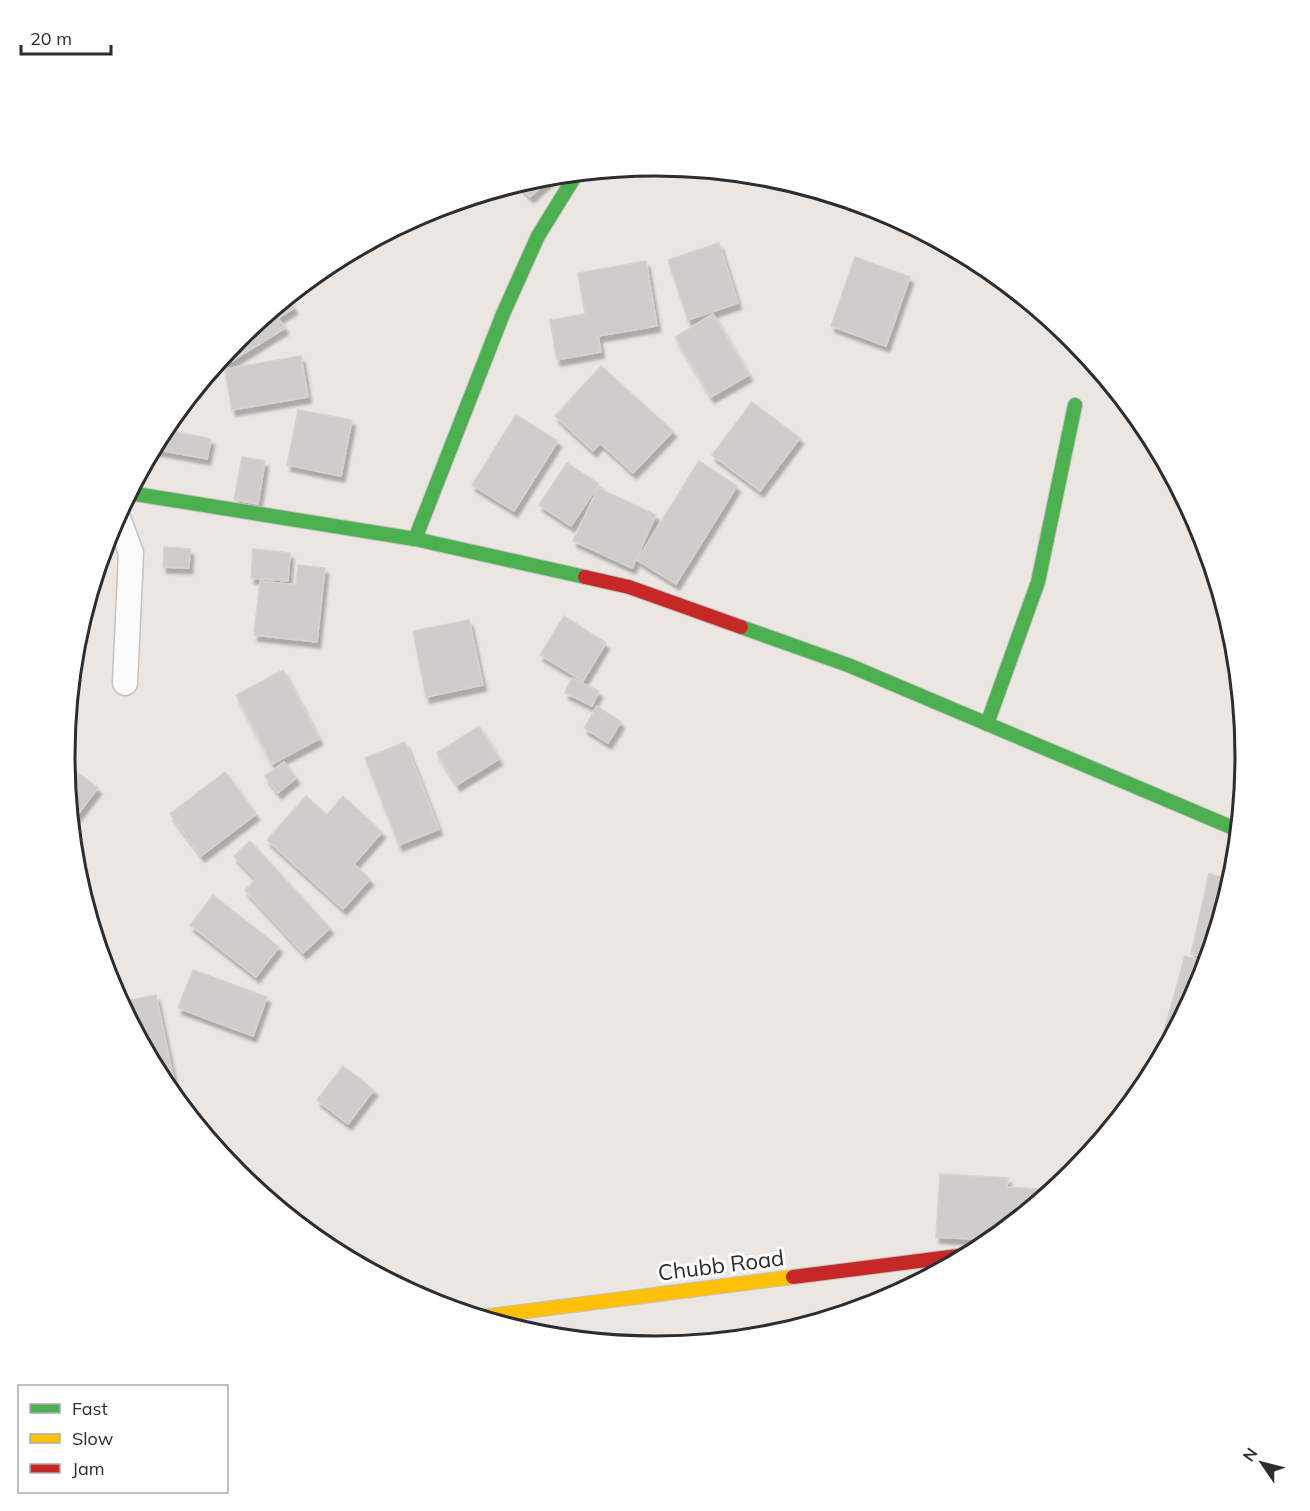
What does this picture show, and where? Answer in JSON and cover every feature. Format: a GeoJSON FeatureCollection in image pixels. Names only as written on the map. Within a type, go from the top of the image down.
{"type":"FeatureCollection","features":[{"type":"Feature","properties":{"kind":"street"},"geometry":{"type":"LineString","coordinates":[[415,539],[503,314],[534,246],[572,181]]}},
{"type":"Feature","properties":{"kind":"street"},"geometry":{"type":"LineString","coordinates":[[987,724],[1038,582],[1075,405]]}},
{"type":"Feature","properties":{"kind":"street"},"geometry":{"type":"LineString","coordinates":[[137,494],[415,539],[629,587],[848,665],[1230,827]]}},
{"type":"Feature","properties":{"kind":"street"},"geometry":{"type":"LineString","coordinates":[[122,528],[131,553],[125,683]]}},
{"type":"Feature","properties":{"kind":"street","name":"Chubb Road"},"geometry":{"type":"LineString","coordinates":[[500,1315],[946,1258]]}},
{"type":"Feature","properties":{"kind":"building"},"geometry":{"type":"Polygon","coordinates":[[[541,187],[530,197],[524,191],[541,187]]]}},
{"type":"Feature","properties":{"kind":"building"},"geometry":{"type":"Polygon","coordinates":[[[719,243],[738,303],[688,320],[668,260],[719,243]]]}},
{"type":"Feature","properties":{"kind":"building"},"geometry":{"type":"Polygon","coordinates":[[[855,257],[910,277],[886,346],[831,326],[855,257]]]}},
{"type":"Feature","properties":{"kind":"building"},"geometry":{"type":"Polygon","coordinates":[[[646,261],[657,326],[598,336],[601,352],[557,360],[550,320],[585,314],[578,273],[646,261]]]}},
{"type":"Feature","properties":{"kind":"building"},"geometry":{"type":"Polygon","coordinates":[[[291,304],[294,308],[278,318],[285,328],[228,364],[291,304]]]}},
{"type":"Feature","properties":{"kind":"building"},"geometry":{"type":"Polygon","coordinates":[[[713,314],[749,375],[711,397],[675,337],[713,314]]]}},
{"type":"Feature","properties":{"kind":"building"},"geometry":{"type":"Polygon","coordinates":[[[301,356],[308,397],[232,410],[225,369],[301,356]]]}},
{"type":"Feature","properties":{"kind":"building"},"geometry":{"type":"Polygon","coordinates":[[[601,366],[673,431],[633,473],[600,443],[593,451],[555,416],[601,366]]]}},
{"type":"Feature","properties":{"kind":"building"},"geometry":{"type":"Polygon","coordinates":[[[752,402],[800,438],[760,491],[712,455],[752,402]]]}},
{"type":"Feature","properties":{"kind":"building"},"geometry":{"type":"Polygon","coordinates":[[[298,410],[352,420],[341,476],[287,465],[298,410]]]}},
{"type":"Feature","properties":{"kind":"building"},"geometry":{"type":"Polygon","coordinates":[[[516,415],[558,441],[514,511],[472,485],[516,415]]]}},
{"type":"Feature","properties":{"kind":"building"},"geometry":{"type":"Polygon","coordinates":[[[174,431],[211,439],[207,459],[162,451],[174,431]]]}},
{"type":"Feature","properties":{"kind":"building"},"geometry":{"type":"Polygon","coordinates":[[[242,457],[265,461],[258,504],[234,500],[242,457]]]}},
{"type":"Feature","properties":{"kind":"building"},"geometry":{"type":"Polygon","coordinates":[[[699,461],[737,486],[676,584],[637,560],[699,461]]]}},
{"type":"Feature","properties":{"kind":"building"},"geometry":{"type":"Polygon","coordinates":[[[567,463],[599,484],[571,526],[539,505],[567,463]]]}},
{"type":"Feature","properties":{"kind":"building"},"geometry":{"type":"Polygon","coordinates":[[[598,488],[656,515],[632,568],[573,541],[598,488]]]}},
{"type":"Feature","properties":{"kind":"building"},"geometry":{"type":"Polygon","coordinates":[[[164,547],[190,549],[189,568],[163,567],[164,547]]]}},
{"type":"Feature","properties":{"kind":"building"},"geometry":{"type":"Polygon","coordinates":[[[253,549],[290,553],[288,581],[251,578],[253,549]]]}},
{"type":"Feature","properties":{"kind":"building"},"geometry":{"type":"Polygon","coordinates":[[[298,565],[325,568],[317,642],[254,635],[260,581],[296,585],[298,565]]]}},
{"type":"Feature","properties":{"kind":"building"},"geometry":{"type":"Polygon","coordinates":[[[564,616],[606,643],[583,681],[540,655],[564,616]]]}},
{"type":"Feature","properties":{"kind":"building"},"geometry":{"type":"Polygon","coordinates":[[[469,620],[483,685],[426,697],[413,631],[469,620]]]}},
{"type":"Feature","properties":{"kind":"building"},"geometry":{"type":"Polygon","coordinates":[[[283,670],[319,739],[272,764],[236,695],[283,670]]]}},
{"type":"Feature","properties":{"kind":"building"},"geometry":{"type":"Polygon","coordinates":[[[572,678],[599,691],[592,706],[565,693],[572,678]]]}},
{"type":"Feature","properties":{"kind":"building"},"geometry":{"type":"Polygon","coordinates":[[[597,706],[621,722],[608,743],[584,728],[597,706]]]}},
{"type":"Feature","properties":{"kind":"building"},"geometry":{"type":"Polygon","coordinates":[[[479,726],[499,759],[457,785],[437,753],[479,726]]]}},
{"type":"Feature","properties":{"kind":"building"},"geometry":{"type":"Polygon","coordinates":[[[405,742],[439,829],[399,845],[365,758],[405,742]]]}},
{"type":"Feature","properties":{"kind":"building"},"geometry":{"type":"Polygon","coordinates":[[[284,762],[296,778],[278,793],[265,776],[284,762]]]}},
{"type":"Feature","properties":{"kind":"building"},"geometry":{"type":"Polygon","coordinates":[[[75,771],[98,788],[78,814],[75,771]]]}},
{"type":"Feature","properties":{"kind":"building"},"geometry":{"type":"Polygon","coordinates":[[[225,772],[256,814],[201,856],[170,814],[225,772]]]}},
{"type":"Feature","properties":{"kind":"building"},"geometry":{"type":"Polygon","coordinates":[[[306,796],[327,815],[343,796],[382,832],[354,864],[370,879],[343,909],[267,840],[306,796]]]}},
{"type":"Feature","properties":{"kind":"building"},"geometry":{"type":"Polygon","coordinates":[[[250,841],[330,928],[303,953],[245,890],[256,879],[234,856],[250,841]]]}},
{"type":"Feature","properties":{"kind":"building"},"geometry":{"type":"Polygon","coordinates":[[[1209,874],[1222,877],[1199,956],[1191,954],[1209,874]]]}},
{"type":"Feature","properties":{"kind":"building"},"geometry":{"type":"Polygon","coordinates":[[[213,895],[279,947],[256,977],[190,925],[213,895]]]}},
{"type":"Feature","properties":{"kind":"building"},"geometry":{"type":"Polygon","coordinates":[[[1185,956],[1197,960],[1175,1012],[1163,1035],[1185,956]]]}},
{"type":"Feature","properties":{"kind":"building"},"geometry":{"type":"Polygon","coordinates":[[[193,970],[267,997],[253,1036],[178,1008],[193,970]]]}},
{"type":"Feature","properties":{"kind":"building"},"geometry":{"type":"Polygon","coordinates":[[[156,995],[174,1079],[153,1045],[130,1000],[156,995]]]}},
{"type":"Feature","properties":{"kind":"building"},"geometry":{"type":"Polygon","coordinates":[[[343,1066],[374,1090],[348,1124],[317,1100],[343,1066]]]}},
{"type":"Feature","properties":{"kind":"building"},"geometry":{"type":"Polygon","coordinates":[[[940,1174],[1008,1178],[1007,1187],[1040,1189],[975,1239],[936,1237],[940,1174]]]}},
{"type":"Feature","properties":{"kind":"traffic: fast"},"geometry":{"type":"LineString","coordinates":[[415,539],[503,314],[538,236],[572,181]]}},
{"type":"Feature","properties":{"kind":"traffic: fast"},"geometry":{"type":"LineString","coordinates":[[987,724],[1038,582],[1075,405]]}},
{"type":"Feature","properties":{"kind":"traffic: fast"},"geometry":{"type":"LineString","coordinates":[[137,494],[415,539],[585,577]]}},
{"type":"Feature","properties":{"kind":"traffic: fast"},"geometry":{"type":"LineString","coordinates":[[741,627],[848,665],[1230,827]]}},
{"type":"Feature","properties":{"kind":"traffic: slow"},"geometry":{"type":"LineString","coordinates":[[500,1315],[793,1277]]}},
{"type":"Feature","properties":{"kind":"traffic: jam"},"geometry":{"type":"LineString","coordinates":[[585,577],[629,587],[741,627]]}},
{"type":"Feature","properties":{"kind":"traffic: jam"},"geometry":{"type":"LineString","coordinates":[[793,1277],[946,1258]]}}]}
